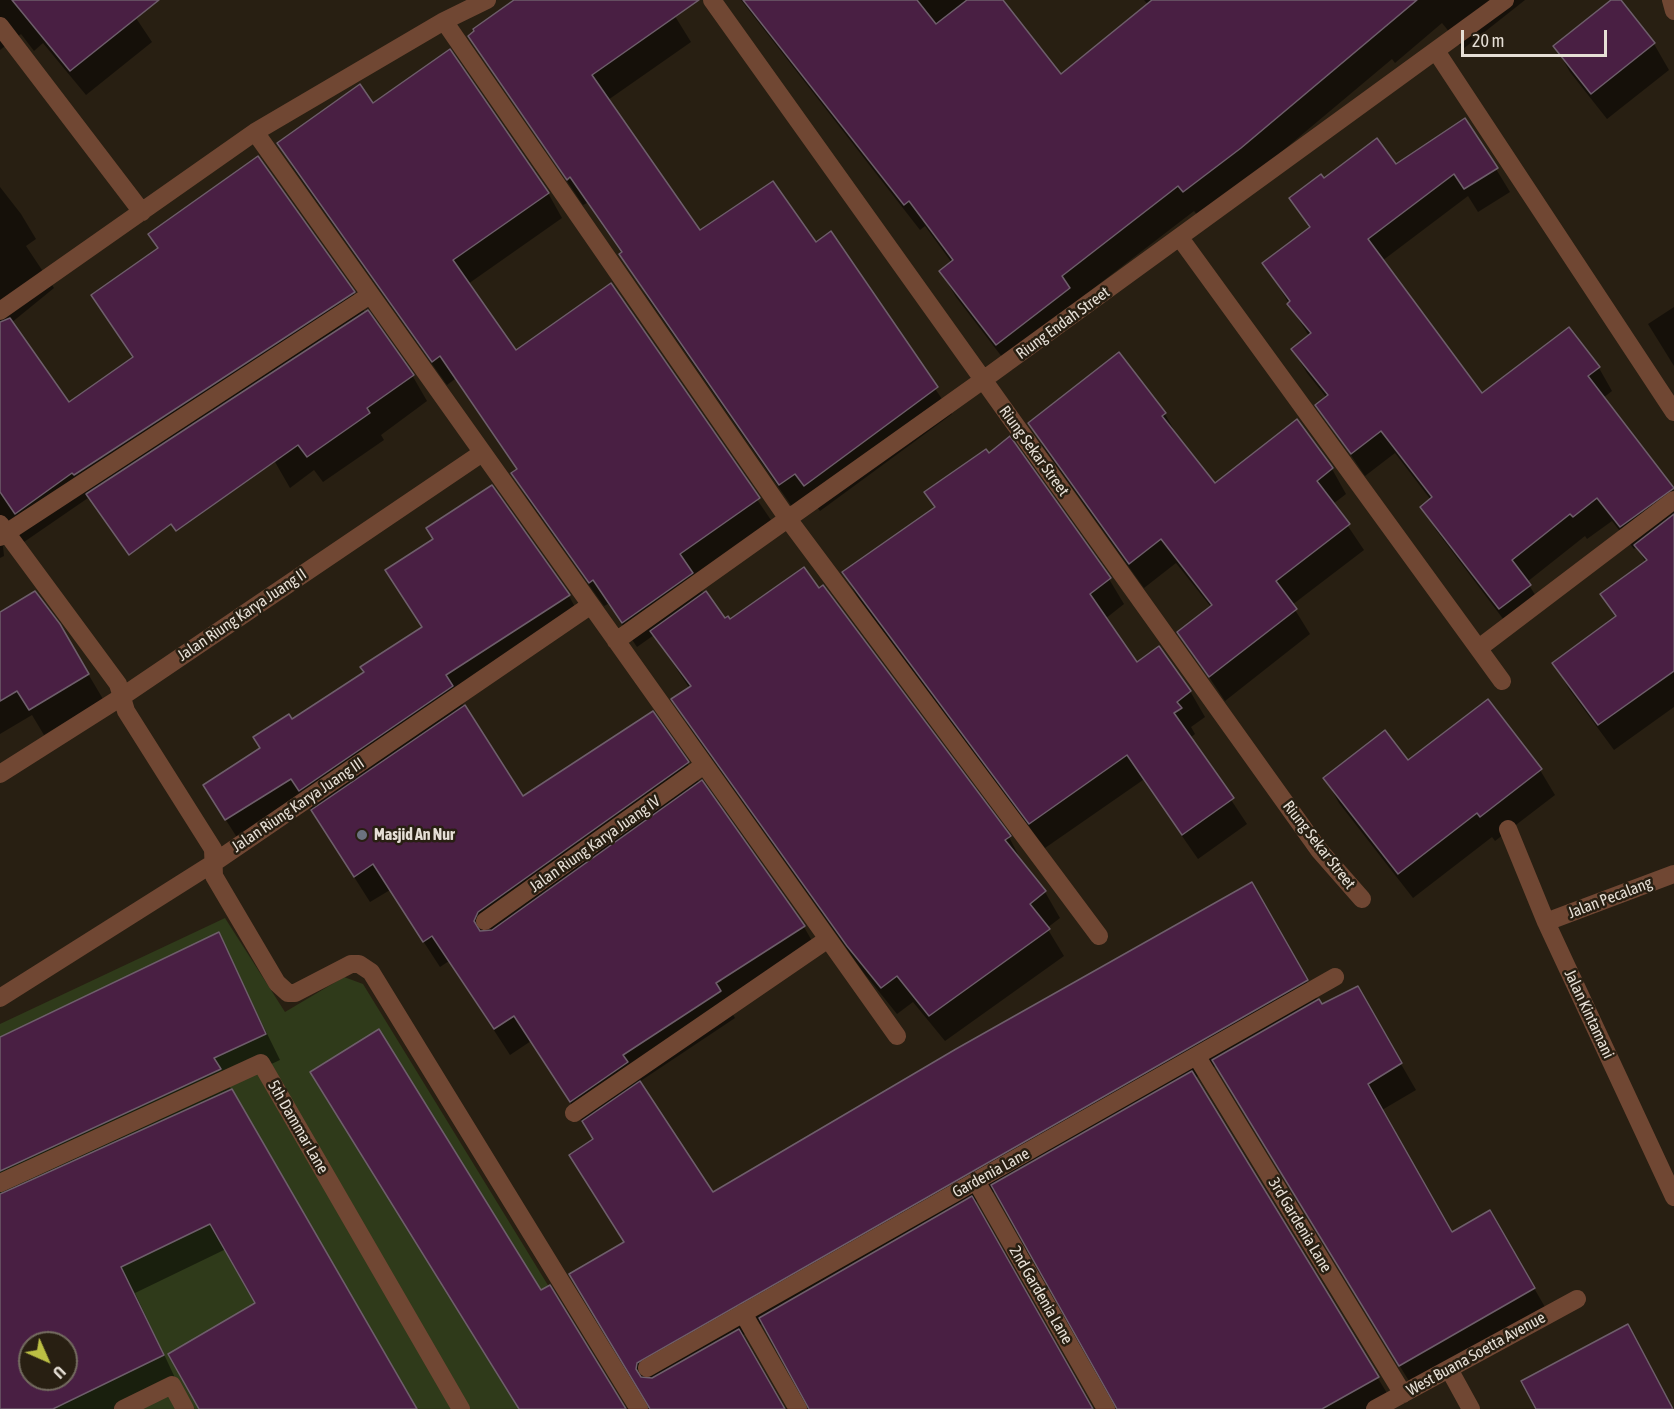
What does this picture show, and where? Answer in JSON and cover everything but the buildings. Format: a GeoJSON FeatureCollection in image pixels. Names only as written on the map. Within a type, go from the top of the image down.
{"type":"FeatureCollection","features":[{"type":"Feature","properties":{"kind":"street"},"geometry":{"type":"LineString","coordinates":[[0,311],[255,132],[444,21],[487,0]]}},
{"type":"Feature","properties":{"kind":"street","name":"Riung Sekar Street"},"geometry":{"type":"LineString","coordinates":[[712,0],[1319,850],[1362,899]]}},
{"type":"Feature","properties":{"kind":"street","name":"Riung Endah Street"},"geometry":{"type":"LineString","coordinates":[[616,641],[984,380],[1505,0]]}},
{"type":"Feature","properties":{"kind":"street"},"geometry":{"type":"LineString","coordinates":[[1671,0],[1674,11]]}},
{"type":"Feature","properties":{"kind":"street"},"geometry":{"type":"LineString","coordinates":[[444,21],[788,519],[1099,936]]}},
{"type":"Feature","properties":{"kind":"street"},"geometry":{"type":"LineString","coordinates":[[0,26],[142,212]]}},
{"type":"Feature","properties":{"kind":"street"},"geometry":{"type":"LineString","coordinates":[[1436,51],[1674,412]]}},
{"type":"Feature","properties":{"kind":"street"},"geometry":{"type":"LineString","coordinates":[[255,132],[897,1036]]}},
{"type":"Feature","properties":{"kind":"street"},"geometry":{"type":"LineString","coordinates":[[1180,238],[1502,681]]}},
{"type":"Feature","properties":{"kind":"street"},"geometry":{"type":"LineString","coordinates":[[370,295],[2,532],[118,684],[126,711],[213,849],[213,876],[282,989],[296,993],[351,964],[359,964],[371,972],[639,1409]]}},
{"type":"Feature","properties":{"kind":"street","name":"Jalan Riung Karya Juang II"},"geometry":{"type":"LineString","coordinates":[[0,774],[123,696],[482,453]]}},
{"type":"Feature","properties":{"kind":"street"},"geometry":{"type":"LineString","coordinates":[[1479,648],[1674,500]]}},
{"type":"Feature","properties":{"kind":"street","name":"Jalan Riung Karya Juang III"},"geometry":{"type":"LineString","coordinates":[[0,998],[212,864],[591,605]]}},
{"type":"Feature","properties":{"kind":"street","name":"Jalan Riung Karya Juang IV"},"geometry":{"type":"LineString","coordinates":[[485,921],[704,765]]}},
{"type":"Feature","properties":{"kind":"street","name":"Jalan Kintamani"},"geometry":{"type":"LineString","coordinates":[[1508,829],[1546,921],[1674,1197]]}},
{"type":"Feature","properties":{"kind":"street","name":"Jalan Pecalang"},"geometry":{"type":"LineString","coordinates":[[1546,921],[1674,874]]}},
{"type":"Feature","properties":{"kind":"street"},"geometry":{"type":"LineString","coordinates":[[574,1113],[828,939]]}},
{"type":"Feature","properties":{"kind":"street","name":"Gardenia Lane"},"geometry":{"type":"LineString","coordinates":[[647,1368],[1335,977]]}},
{"type":"Feature","properties":{"kind":"street","name":"3rd Gardenia Lane"},"geometry":{"type":"LineString","coordinates":[[1197,1057],[1402,1394]]}},
{"type":"Feature","properties":{"kind":"street","name":"5th Dammar Lane"},"geometry":{"type":"LineString","coordinates":[[0,1183],[261,1063],[461,1409]]}},
{"type":"Feature","properties":{"kind":"street","name":"2nd Gardenia Lane"},"geometry":{"type":"LineString","coordinates":[[976,1181],[1106,1409]]}},
{"type":"Feature","properties":{"kind":"street","name":"West Buana Soetta Avenue"},"geometry":{"type":"LineString","coordinates":[[1375,1409],[1577,1299]]}},
{"type":"Feature","properties":{"kind":"street"},"geometry":{"type":"LineString","coordinates":[[743,1313],[798,1409]]}},
{"type":"Feature","properties":{"kind":"street"},"geometry":{"type":"LineString","coordinates":[[1449,1369],[1471,1409]]}},
{"type":"Feature","properties":{"kind":"street"},"geometry":{"type":"LineString","coordinates":[[123,1409],[172,1385],[185,1409]]}},
{"type":"Feature","properties":{"kind":"green space"},"geometry":{"type":"Polygon","coordinates":[[[225,918],[285,1012],[344,977],[363,984],[624,1409],[0,1409],[0,1024],[225,918]]]}},
{"type":"Feature","properties":{"kind":"place","name":"Masjid An Nur"},"geometry":{"type":"Point","coordinates":[362,835]}}]}
